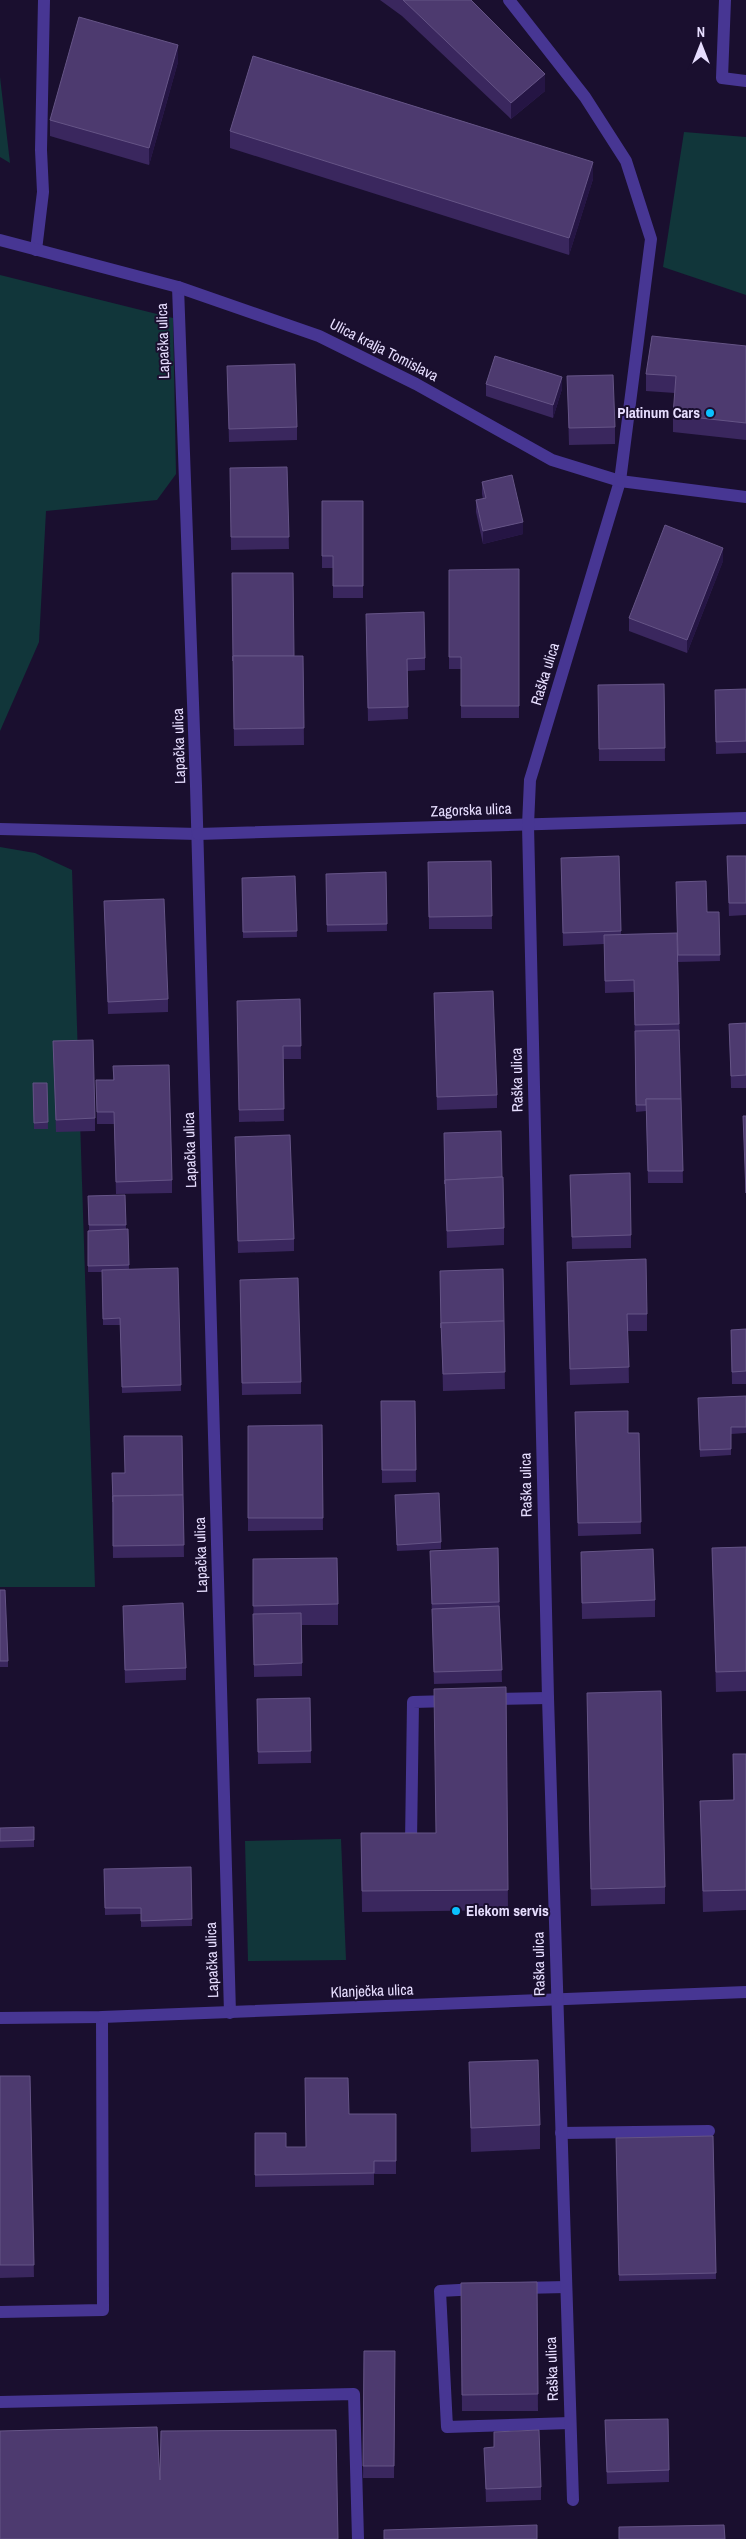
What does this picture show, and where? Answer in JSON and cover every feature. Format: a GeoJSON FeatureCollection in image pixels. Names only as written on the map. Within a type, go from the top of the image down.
{"type":"FeatureCollection","features":[{"type":"Feature","properties":{"kind":"street"},"geometry":{"type":"LineString","coordinates":[[36,250],[43,192],[41,150],[44,0]]}},
{"type":"Feature","properties":{"kind":"street","name":"Raška ulica"},"geometry":{"type":"LineString","coordinates":[[509,0],[585,97],[626,161],[651,239],[620,481],[530,780],[528,825],[556,1999],[573,2500]]}},
{"type":"Feature","properties":{"kind":"street"},"geometry":{"type":"LineString","coordinates":[[725,0],[722,78],[746,81]]}},
{"type":"Feature","properties":{"kind":"street","name":"Ulica kralja Tomislava"},"geometry":{"type":"LineString","coordinates":[[0,240],[178,288],[319,336],[416,384],[552,460],[620,481],[746,497]]}},
{"type":"Feature","properties":{"kind":"street","name":"Lapačka ulica"},"geometry":{"type":"LineString","coordinates":[[178,288],[198,834],[230,2013]]}},
{"type":"Feature","properties":{"kind":"street","name":"Zagorska ulica"},"geometry":{"type":"LineString","coordinates":[[0,829],[198,834],[746,818]]}},
{"type":"Feature","properties":{"kind":"street"},"geometry":{"type":"LineString","coordinates":[[480,1700],[548,1698]]}},
{"type":"Feature","properties":{"kind":"street"},"geometry":{"type":"LineString","coordinates":[[411,1843],[413,1702],[461,1700]]}},
{"type":"Feature","properties":{"kind":"street","name":"Klanječka ulica"},"geometry":{"type":"LineString","coordinates":[[0,2018],[230,2013],[746,1992]]}},
{"type":"Feature","properties":{"kind":"street"},"geometry":{"type":"LineString","coordinates":[[0,2312],[103,2310],[102,2017]]}},
{"type":"Feature","properties":{"kind":"street"},"geometry":{"type":"LineString","coordinates":[[561,2133],[709,2131]]}},
{"type":"Feature","properties":{"kind":"street"},"geometry":{"type":"LineString","coordinates":[[508,2288],[566,2287]]}},
{"type":"Feature","properties":{"kind":"street"},"geometry":{"type":"LineString","coordinates":[[488,2289],[440,2291],[447,2427],[570,2423]]}},
{"type":"Feature","properties":{"kind":"street"},"geometry":{"type":"LineString","coordinates":[[0,2402],[354,2394],[358,2539]]}},
{"type":"Feature","properties":{"kind":"green space"},"geometry":{"type":"Polygon","coordinates":[[[0,77],[10,163],[0,157],[0,77]]]}},
{"type":"Feature","properties":{"kind":"green space"},"geometry":{"type":"Polygon","coordinates":[[[684,132],[746,137],[746,295],[663,267],[684,132]]]}},
{"type":"Feature","properties":{"kind":"green space"},"geometry":{"type":"Polygon","coordinates":[[[0,275],[173,318],[176,474],[157,500],[46,511],[39,642],[0,731],[0,275]]]}},
{"type":"Feature","properties":{"kind":"green space"},"geometry":{"type":"Polygon","coordinates":[[[0,847],[35,853],[72,870],[95,1587],[0,1587],[0,847]]]}},
{"type":"Feature","properties":{"kind":"green space"},"geometry":{"type":"Polygon","coordinates":[[[341,1839],[346,1960],[248,1961],[245,1841],[341,1839]]]}},
{"type":"Feature","properties":{"kind":"building"},"geometry":{"type":"Polygon","coordinates":[[[403,0],[471,0],[545,74],[511,103],[403,0]]]}},
{"type":"Feature","properties":{"kind":"building"},"geometry":{"type":"Polygon","coordinates":[[[79,17],[178,45],[149,148],[50,120],[79,17]]]}},
{"type":"Feature","properties":{"kind":"building"},"geometry":{"type":"Polygon","coordinates":[[[253,56],[593,162],[569,238],[230,131],[253,56]]]}},
{"type":"Feature","properties":{"kind":"building","name":"Platinum Cars"},"geometry":{"type":"Polygon","coordinates":[[[652,336],[746,346],[746,423],[673,415],[676,376],[646,374],[652,336]]]}},
{"type":"Feature","properties":{"kind":"building"},"geometry":{"type":"Polygon","coordinates":[[[495,356],[562,377],[553,405],[486,384],[495,356]]]}},
{"type":"Feature","properties":{"kind":"building"},"geometry":{"type":"Polygon","coordinates":[[[295,364],[297,427],[229,429],[227,366],[295,364]]]}},
{"type":"Feature","properties":{"kind":"building"},"geometry":{"type":"Polygon","coordinates":[[[613,375],[615,427],[569,428],[567,376],[613,375]]]}},
{"type":"Feature","properties":{"kind":"building"},"geometry":{"type":"Polygon","coordinates":[[[287,467],[289,537],[231,537],[230,468],[287,467]]]}},
{"type":"Feature","properties":{"kind":"building"},"geometry":{"type":"Polygon","coordinates":[[[512,475],[523,522],[483,531],[476,500],[486,498],[482,482],[512,475]]]}},
{"type":"Feature","properties":{"kind":"building"},"geometry":{"type":"Polygon","coordinates":[[[322,501],[363,501],[363,586],[333,586],[333,556],[322,556],[322,501]]]}},
{"type":"Feature","properties":{"kind":"building"},"geometry":{"type":"Polygon","coordinates":[[[665,525],[723,548],[687,640],[629,618],[665,525]]]}},
{"type":"Feature","properties":{"kind":"building"},"geometry":{"type":"Polygon","coordinates":[[[519,569],[519,706],[461,706],[461,657],[449,657],[449,570],[519,569]]]}},
{"type":"Feature","properties":{"kind":"building"},"geometry":{"type":"Polygon","coordinates":[[[232,573],[293,573],[294,656],[233,656],[233,661],[232,573]]]}},
{"type":"Feature","properties":{"kind":"building"},"geometry":{"type":"Polygon","coordinates":[[[424,612],[425,658],[407,659],[408,707],[368,708],[366,614],[424,612]]]}},
{"type":"Feature","properties":{"kind":"building"},"geometry":{"type":"Polygon","coordinates":[[[233,656],[303,656],[304,728],[234,729],[233,656]]]}},
{"type":"Feature","properties":{"kind":"building"},"geometry":{"type":"Polygon","coordinates":[[[664,684],[665,748],[599,749],[598,685],[664,684]]]}},
{"type":"Feature","properties":{"kind":"building"},"geometry":{"type":"Polygon","coordinates":[[[746,689],[746,741],[716,742],[715,690],[746,689]]]}},
{"type":"Feature","properties":{"kind":"building"},"geometry":{"type":"Polygon","coordinates":[[[619,856],[621,931],[563,933],[561,858],[619,856]]]}},
{"type":"Feature","properties":{"kind":"building"},"geometry":{"type":"Polygon","coordinates":[[[727,856],[746,856],[746,903],[729,903],[727,856]]]}},
{"type":"Feature","properties":{"kind":"building"},"geometry":{"type":"Polygon","coordinates":[[[491,861],[492,916],[429,917],[428,862],[491,861]]]}},
{"type":"Feature","properties":{"kind":"building"},"geometry":{"type":"Polygon","coordinates":[[[386,872],[387,924],[327,925],[326,874],[386,872]]]}},
{"type":"Feature","properties":{"kind":"building"},"geometry":{"type":"Polygon","coordinates":[[[295,876],[297,931],[243,932],[242,878],[295,876]]]}},
{"type":"Feature","properties":{"kind":"building"},"geometry":{"type":"Polygon","coordinates":[[[706,881],[707,912],[719,912],[720,955],[678,955],[676,882],[706,881]]]}},
{"type":"Feature","properties":{"kind":"building"},"geometry":{"type":"Polygon","coordinates":[[[164,899],[168,999],[108,1002],[104,901],[164,899]]]}},
{"type":"Feature","properties":{"kind":"building"},"geometry":{"type":"Polygon","coordinates":[[[677,933],[679,1024],[635,1025],[634,980],[605,981],[604,935],[677,933]]]}},
{"type":"Feature","properties":{"kind":"building"},"geometry":{"type":"Polygon","coordinates":[[[493,991],[497,1095],[437,1097],[434,993],[493,991]]]}},
{"type":"Feature","properties":{"kind":"building"},"geometry":{"type":"Polygon","coordinates":[[[300,999],[301,1046],[283,1046],[284,1109],[239,1110],[237,1001],[300,999]]]}},
{"type":"Feature","properties":{"kind":"building"},"geometry":{"type":"Polygon","coordinates":[[[746,1023],[746,1075],[731,1076],[729,1024],[746,1023]]]}},
{"type":"Feature","properties":{"kind":"building"},"geometry":{"type":"Polygon","coordinates":[[[679,1030],[681,1099],[646,1099],[646,1105],[636,1105],[635,1031],[679,1030]]]}},
{"type":"Feature","properties":{"kind":"building"},"geometry":{"type":"Polygon","coordinates":[[[93,1040],[95,1118],[56,1120],[53,1041],[93,1040]]]}},
{"type":"Feature","properties":{"kind":"building"},"geometry":{"type":"Polygon","coordinates":[[[169,1065],[172,1180],[116,1182],[114,1112],[97,1112],[96,1080],[114,1080],[113,1066],[169,1065]]]}},
{"type":"Feature","properties":{"kind":"building"},"geometry":{"type":"Polygon","coordinates":[[[33,1083],[47,1083],[48,1122],[34,1123],[33,1083]]]}},
{"type":"Feature","properties":{"kind":"building"},"geometry":{"type":"Polygon","coordinates":[[[646,1099],[681,1099],[683,1171],[648,1171],[646,1099]]]}},
{"type":"Feature","properties":{"kind":"building"},"geometry":{"type":"Polygon","coordinates":[[[743,1116],[746,1116],[746,1193],[743,1116]]]}},
{"type":"Feature","properties":{"kind":"building"},"geometry":{"type":"Polygon","coordinates":[[[501,1131],[502,1177],[445,1180],[445,1184],[444,1133],[501,1131]]]}},
{"type":"Feature","properties":{"kind":"building"},"geometry":{"type":"Polygon","coordinates":[[[290,1135],[294,1239],[238,1241],[235,1137],[290,1135]]]}},
{"type":"Feature","properties":{"kind":"building"},"geometry":{"type":"Polygon","coordinates":[[[630,1173],[631,1235],[572,1237],[570,1175],[630,1173]]]}},
{"type":"Feature","properties":{"kind":"building"},"geometry":{"type":"Polygon","coordinates":[[[503,1177],[504,1228],[447,1231],[445,1180],[503,1177]]]}},
{"type":"Feature","properties":{"kind":"building"},"geometry":{"type":"Polygon","coordinates":[[[125,1195],[126,1225],[89,1225],[88,1196],[125,1195]]]}},
{"type":"Feature","properties":{"kind":"building"},"geometry":{"type":"Polygon","coordinates":[[[128,1229],[129,1265],[88,1266],[88,1231],[128,1229]]]}},
{"type":"Feature","properties":{"kind":"building"},"geometry":{"type":"Polygon","coordinates":[[[646,1259],[647,1314],[627,1314],[629,1367],[570,1369],[567,1262],[646,1259]]]}},
{"type":"Feature","properties":{"kind":"building"},"geometry":{"type":"Polygon","coordinates":[[[178,1268],[181,1385],[122,1387],[120,1318],[103,1319],[102,1270],[178,1268]]]}},
{"type":"Feature","properties":{"kind":"building"},"geometry":{"type":"Polygon","coordinates":[[[503,1269],[504,1321],[441,1323],[441,1328],[440,1271],[503,1269]]]}},
{"type":"Feature","properties":{"kind":"building"},"geometry":{"type":"Polygon","coordinates":[[[298,1278],[301,1382],[242,1383],[240,1280],[298,1278]]]}},
{"type":"Feature","properties":{"kind":"building"},"geometry":{"type":"Polygon","coordinates":[[[504,1321],[505,1372],[443,1374],[441,1323],[504,1321]]]}},
{"type":"Feature","properties":{"kind":"building"},"geometry":{"type":"Polygon","coordinates":[[[746,1329],[746,1371],[732,1372],[731,1330],[746,1329]]]}},
{"type":"Feature","properties":{"kind":"building"},"geometry":{"type":"Polygon","coordinates":[[[746,1396],[746,1427],[731,1427],[731,1449],[700,1450],[698,1398],[746,1396]]]}},
{"type":"Feature","properties":{"kind":"building"},"geometry":{"type":"Polygon","coordinates":[[[381,1401],[415,1401],[416,1470],[382,1470],[381,1401]]]}},
{"type":"Feature","properties":{"kind":"building"},"geometry":{"type":"Polygon","coordinates":[[[628,1411],[628,1433],[639,1433],[641,1522],[578,1523],[575,1412],[628,1411]]]}},
{"type":"Feature","properties":{"kind":"building"},"geometry":{"type":"Polygon","coordinates":[[[322,1425],[323,1518],[248,1518],[248,1426],[322,1425]]]}},
{"type":"Feature","properties":{"kind":"building"},"geometry":{"type":"Polygon","coordinates":[[[124,1436],[182,1436],[183,1495],[113,1496],[113,1502],[112,1473],[125,1473],[124,1436]]]}},
{"type":"Feature","properties":{"kind":"building"},"geometry":{"type":"Polygon","coordinates":[[[439,1493],[441,1542],[397,1545],[395,1495],[439,1493]]]}},
{"type":"Feature","properties":{"kind":"building"},"geometry":{"type":"Polygon","coordinates":[[[183,1495],[184,1545],[113,1546],[113,1496],[183,1495]]]}},
{"type":"Feature","properties":{"kind":"building"},"geometry":{"type":"Polygon","coordinates":[[[746,1547],[746,1671],[716,1672],[712,1548],[746,1547]]]}},
{"type":"Feature","properties":{"kind":"building"},"geometry":{"type":"Polygon","coordinates":[[[498,1548],[499,1602],[432,1604],[430,1551],[498,1548]]]}},
{"type":"Feature","properties":{"kind":"building"},"geometry":{"type":"Polygon","coordinates":[[[653,1549],[655,1600],[582,1603],[581,1552],[653,1549]]]}},
{"type":"Feature","properties":{"kind":"building"},"geometry":{"type":"Polygon","coordinates":[[[337,1558],[338,1604],[253,1606],[253,1559],[337,1558]]]}},
{"type":"Feature","properties":{"kind":"building"},"geometry":{"type":"Polygon","coordinates":[[[0,1590],[5,1590],[8,1661],[0,1661],[0,1590]]]}},
{"type":"Feature","properties":{"kind":"building"},"geometry":{"type":"Polygon","coordinates":[[[183,1603],[186,1668],[125,1670],[123,1606],[183,1603]]]}},
{"type":"Feature","properties":{"kind":"building"},"geometry":{"type":"Polygon","coordinates":[[[499,1606],[502,1670],[434,1672],[432,1609],[499,1606]]]}},
{"type":"Feature","properties":{"kind":"building"},"geometry":{"type":"Polygon","coordinates":[[[301,1613],[302,1663],[254,1665],[253,1614],[301,1613]]]}},
{"type":"Feature","properties":{"kind":"building"},"geometry":{"type":"Polygon","coordinates":[[[506,1687],[508,1890],[362,1891],[361,1833],[436,1833],[434,1689],[506,1687]]]}},
{"type":"Feature","properties":{"kind":"building"},"geometry":{"type":"Polygon","coordinates":[[[661,1691],[665,1887],[591,1889],[587,1693],[661,1691]]]}},
{"type":"Feature","properties":{"kind":"building"},"geometry":{"type":"Polygon","coordinates":[[[310,1698],[311,1751],[258,1752],[257,1699],[310,1698]]]}},
{"type":"Feature","properties":{"kind":"building"},"geometry":{"type":"Polygon","coordinates":[[[733,1754],[746,1754],[746,1890],[703,1891],[700,1801],[734,1800],[733,1754]]]}},
{"type":"Feature","properties":{"kind":"building"},"geometry":{"type":"Polygon","coordinates":[[[34,1827],[34,1840],[0,1841],[0,1828],[34,1827]]]}},
{"type":"Feature","properties":{"kind":"building"},"geometry":{"type":"Polygon","coordinates":[[[191,1867],[192,1919],[141,1921],[141,1908],[105,1908],[104,1869],[191,1867]]]}},
{"type":"Feature","properties":{"kind":"building"},"geometry":{"type":"Polygon","coordinates":[[[538,2060],[540,2125],[471,2128],[469,2062],[538,2060]]]}},
{"type":"Feature","properties":{"kind":"building"},"geometry":{"type":"Polygon","coordinates":[[[0,2076],[30,2076],[34,2265],[0,2265],[0,2076]]]}},
{"type":"Feature","properties":{"kind":"building"},"geometry":{"type":"Polygon","coordinates":[[[305,2078],[348,2078],[349,2114],[396,2114],[396,2161],[374,2161],[374,2173],[255,2175],[255,2133],[286,2133],[286,2147],[306,2147],[305,2078]]]}},
{"type":"Feature","properties":{"kind":"building"},"geometry":{"type":"Polygon","coordinates":[[[713,2136],[716,2273],[619,2275],[616,2138],[713,2136]]]}},
{"type":"Feature","properties":{"kind":"building"},"geometry":{"type":"Polygon","coordinates":[[[537,2282],[538,2394],[462,2395],[461,2283],[537,2282]]]}},
{"type":"Feature","properties":{"kind":"building"},"geometry":{"type":"Polygon","coordinates":[[[364,2351],[395,2351],[394,2466],[363,2466],[364,2351]]]}},
{"type":"Feature","properties":{"kind":"building"},"geometry":{"type":"Polygon","coordinates":[[[668,2419],[669,2470],[607,2472],[605,2420],[668,2419]]]}},
{"type":"Feature","properties":{"kind":"building"},"geometry":{"type":"Polygon","coordinates":[[[157,2427],[160,2480],[161,2431],[336,2430],[338,2539],[0,2539],[0,2431],[157,2427]]]}},
{"type":"Feature","properties":{"kind":"building"},"geometry":{"type":"Polygon","coordinates":[[[539,2430],[541,2487],[486,2489],[484,2448],[494,2447],[494,2432],[539,2430]]]}},
{"type":"Feature","properties":{"kind":"building"},"geometry":{"type":"Polygon","coordinates":[[[537,2525],[537,2539],[384,2539],[384,2530],[537,2525]]]}},
{"type":"Feature","properties":{"kind":"building"},"geometry":{"type":"Polygon","coordinates":[[[724,2525],[725,2539],[619,2539],[619,2527],[724,2525]]]}},
{"type":"Feature","properties":{"kind":"place","name":"Platinum Cars"},"geometry":{"type":"Point","coordinates":[710,413]}},
{"type":"Feature","properties":{"kind":"place","name":"Elekom servis"},"geometry":{"type":"Point","coordinates":[456,1911]}}]}
